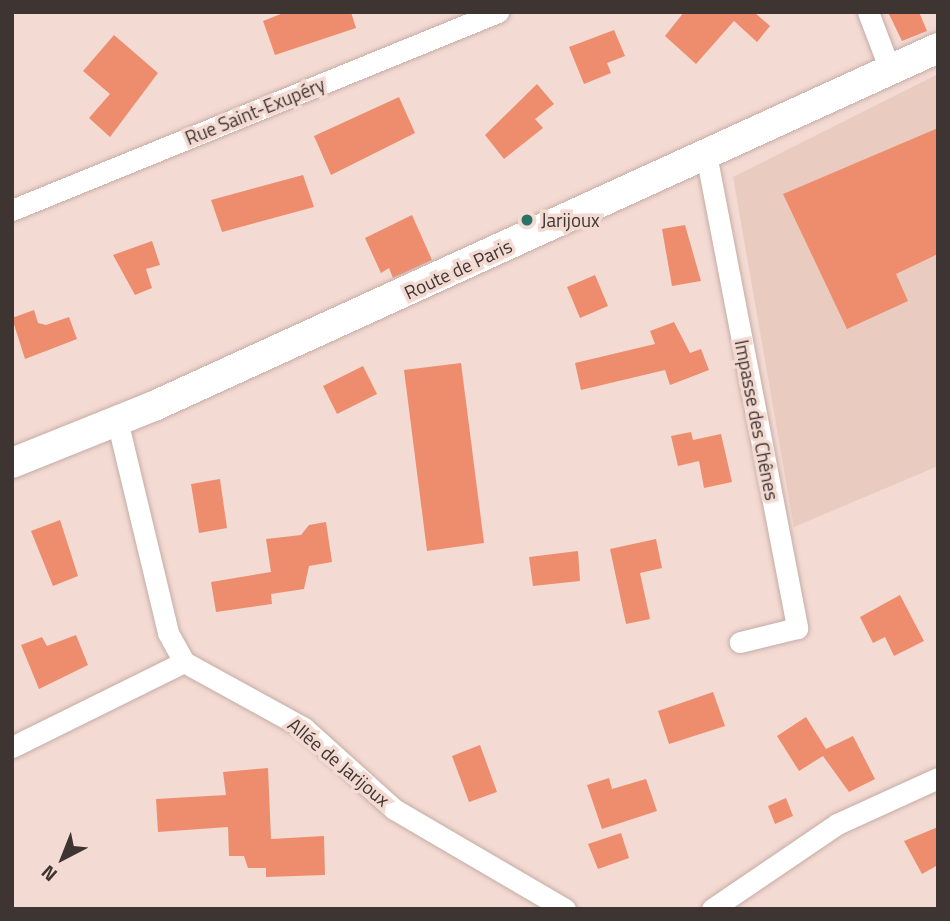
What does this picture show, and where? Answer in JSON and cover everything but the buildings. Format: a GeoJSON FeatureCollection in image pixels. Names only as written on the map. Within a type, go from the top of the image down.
{"type":"FeatureCollection","features":[{"type":"Feature","properties":{"kind":"main road","name":"Route de Paris"},"geometry":{"type":"LineString","coordinates":[[12,463],[117,420],[938,48]]}},
{"type":"Feature","properties":{"kind":"street","name":"Rue Saint-Exupéry"},"geometry":{"type":"LineString","coordinates":[[12,210],[498,12]]}},
{"type":"Feature","properties":{"kind":"street"},"geometry":{"type":"LineString","coordinates":[[868,12],[890,70]]}},
{"type":"Feature","properties":{"kind":"street","name":"Impasse des Chênes"},"geometry":{"type":"LineString","coordinates":[[706,154],[797,628],[740,642]]}},
{"type":"Feature","properties":{"kind":"street"},"geometry":{"type":"LineString","coordinates":[[12,747],[184,662],[168,633],[117,420]]}},
{"type":"Feature","properties":{"kind":"street","name":"Allée de Jarijoux"},"geometry":{"type":"LineString","coordinates":[[184,662],[304,728],[394,809],[565,909]]}},
{"type":"Feature","properties":{"kind":"street"},"geometry":{"type":"LineString","coordinates":[[712,909],[836,824],[938,778]]}},
{"type":"Feature","properties":{"kind":"shaded area"},"geometry":{"type":"Polygon","coordinates":[[[938,74],[938,466],[794,527],[733,177],[938,74]]]}},
{"type":"Feature","properties":{"kind":"place","name":"Jarijoux"},"geometry":{"type":"Point","coordinates":[527,220]}}]}
